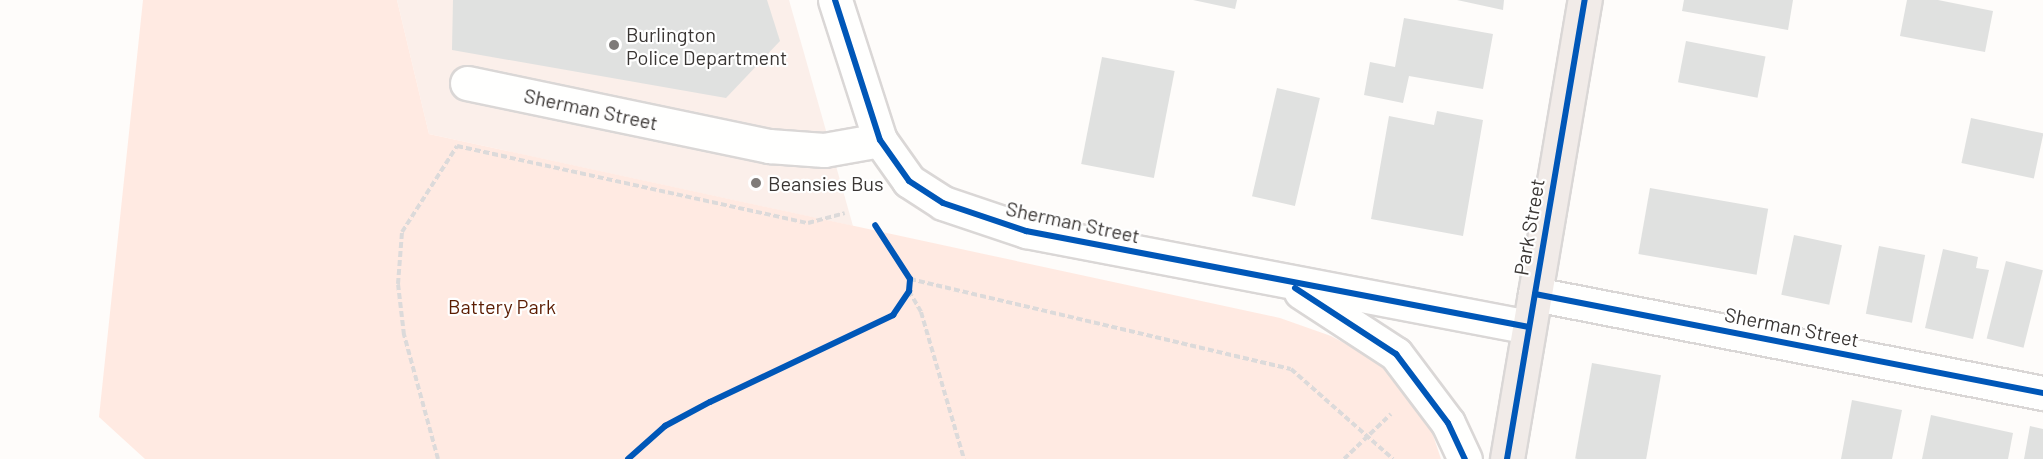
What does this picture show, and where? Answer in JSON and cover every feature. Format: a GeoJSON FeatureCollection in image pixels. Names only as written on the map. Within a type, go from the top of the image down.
{"type":"FeatureCollection","features":[{"type":"Feature","properties":{"kind":"main road"},"geometry":{"type":"LineString","coordinates":[[835,0],[880,140]]}},
{"type":"Feature","properties":{"kind":"main road","name":"Park Street"},"geometry":{"type":"LineString","coordinates":[[1507,459],[1585,0]]}},
{"type":"Feature","properties":{"kind":"main road","name":"Sherman Street"},"geometry":{"type":"LineString","coordinates":[[467,83],[769,146],[824,150],[880,140],[909,181],[970,215],[1026,231],[1287,283],[1529,327]]}},
{"type":"Feature","properties":{"kind":"main road","name":"Sherman Street"},"geometry":{"type":"LineString","coordinates":[[1287,283],[1396,354],[1448,423],[1465,459]]}},
{"type":"Feature","properties":{"kind":"main road","name":"Sherman Street"},"geometry":{"type":"LineString","coordinates":[[1534,294],[2043,393]]}},
{"type":"Feature","properties":{"kind":"path"},"geometry":{"type":"LineString","coordinates":[[438,459],[404,335],[398,284],[402,232],[457,146],[808,223],[845,213]]}},
{"type":"Feature","properties":{"kind":"path"},"geometry":{"type":"LineString","coordinates":[[904,270],[910,279],[909,291],[904,299]]}},
{"type":"Feature","properties":{"kind":"path"},"geometry":{"type":"LineString","coordinates":[[910,279],[1291,369],[1393,459]]}},
{"type":"Feature","properties":{"kind":"path"},"geometry":{"type":"LineString","coordinates":[[909,291],[921,312],[964,459]]}},
{"type":"Feature","properties":{"kind":"path"},"geometry":{"type":"LineString","coordinates":[[1344,459],[1394,412]]}},
{"type":"Feature","properties":{"kind":"shaded area"},"geometry":{"type":"Polygon","coordinates":[[[397,0],[789,0],[853,226],[429,134],[397,0]]]}},
{"type":"Feature","properties":{"kind":"green space","name":"Battery Park"},"geometry":{"type":"Polygon","coordinates":[[[143,0],[397,0],[429,134],[1280,318],[1331,336],[1372,358],[1392,374],[1428,420],[1441,459],[145,459],[99,417],[143,0]]]}},
{"type":"Feature","properties":{"kind":"building","name":"Burlington Police Department"},"geometry":{"type":"Polygon","coordinates":[[[453,0],[767,0],[780,41],[726,98],[452,50],[453,0]]]}},
{"type":"Feature","properties":{"kind":"building"},"geometry":{"type":"Polygon","coordinates":[[[1193,0],[1237,0],[1235,9],[1193,0]]]}},
{"type":"Feature","properties":{"kind":"building"},"geometry":{"type":"Polygon","coordinates":[[[1457,0],[1504,0],[1503,10],[1457,0]]]}},
{"type":"Feature","properties":{"kind":"building"},"geometry":{"type":"Polygon","coordinates":[[[1684,0],[1793,0],[1788,30],[1682,11],[1684,0]]]}},
{"type":"Feature","properties":{"kind":"building"},"geometry":{"type":"Polygon","coordinates":[[[1907,0],[1938,0],[1993,11],[1985,52],[1900,36],[1907,0]]]}},
{"type":"Feature","properties":{"kind":"building"},"geometry":{"type":"Polygon","coordinates":[[[1404,18],[1493,34],[1483,89],[1409,76],[1403,103],[1364,95],[1370,62],[1395,67],[1404,18]]]}},
{"type":"Feature","properties":{"kind":"building"},"geometry":{"type":"Polygon","coordinates":[[[1686,41],[1766,56],[1757,98],[1678,82],[1686,41]]]}},
{"type":"Feature","properties":{"kind":"building"},"geometry":{"type":"Polygon","coordinates":[[[1102,57],[1175,71],[1154,178],[1081,164],[1102,57]]]}},
{"type":"Feature","properties":{"kind":"building"},"geometry":{"type":"Polygon","coordinates":[[[1277,88],[1320,98],[1295,206],[1252,196],[1277,88]]]}},
{"type":"Feature","properties":{"kind":"building"},"geometry":{"type":"Polygon","coordinates":[[[1437,111],[1483,120],[1463,236],[1371,219],[1389,116],[1434,125],[1437,111]]]}},
{"type":"Feature","properties":{"kind":"building"},"geometry":{"type":"Polygon","coordinates":[[[1971,118],[2043,133],[2034,178],[1961,163],[1971,118]]]}},
{"type":"Feature","properties":{"kind":"building"},"geometry":{"type":"Polygon","coordinates":[[[1650,188],[1768,209],[1757,275],[1638,254],[1650,188]]]}},
{"type":"Feature","properties":{"kind":"building"},"geometry":{"type":"Polygon","coordinates":[[[1794,235],[1842,245],[1829,305],[1781,295],[1794,235]]]}},
{"type":"Feature","properties":{"kind":"building"},"geometry":{"type":"Polygon","coordinates":[[[1879,246],[1925,255],[1912,323],[1866,314],[1879,246]]]}},
{"type":"Feature","properties":{"kind":"building"},"geometry":{"type":"Polygon","coordinates":[[[1943,249],[1978,257],[1976,268],[1989,270],[1973,339],[1925,328],[1943,249]]]}},
{"type":"Feature","properties":{"kind":"building"},"geometry":{"type":"Polygon","coordinates":[[[2006,261],[2043,270],[2024,348],[1987,339],[2006,261]]]}},
{"type":"Feature","properties":{"kind":"building"},"geometry":{"type":"Polygon","coordinates":[[[1592,363],[1661,375],[1646,459],[1575,459],[1592,363]]]}},
{"type":"Feature","properties":{"kind":"building"},"geometry":{"type":"Polygon","coordinates":[[[1852,400],[1902,410],[1892,459],[1841,459],[1852,400]]]}},
{"type":"Feature","properties":{"kind":"building"},"geometry":{"type":"Polygon","coordinates":[[[1931,415],[2013,433],[2008,459],[1922,459],[1931,415]]]}},
{"type":"Feature","properties":{"kind":"building"},"geometry":{"type":"Polygon","coordinates":[[[2030,426],[2043,429],[2043,459],[2024,459],[2030,426]]]}},
{"type":"Feature","properties":{"kind":"cycle path"},"geometry":{"type":"LineString","coordinates":[[835,0],[880,140],[909,181],[943,203],[1026,231],[1529,327]]}},
{"type":"Feature","properties":{"kind":"cycle path"},"geometry":{"type":"LineString","coordinates":[[1507,459],[1585,0]]}},
{"type":"Feature","properties":{"kind":"cycle path"},"geometry":{"type":"LineString","coordinates":[[628,459],[665,426],[710,402],[893,315],[909,291],[910,279],[875,225]]}},
{"type":"Feature","properties":{"kind":"cycle path"},"geometry":{"type":"LineString","coordinates":[[1295,288],[1396,354],[1448,423],[1465,459]]}},
{"type":"Feature","properties":{"kind":"cycle path"},"geometry":{"type":"LineString","coordinates":[[1535,294],[2043,393]]}},
{"type":"Feature","properties":{"kind":"place","name":"Burlington Police Department"},"geometry":{"type":"Point","coordinates":[614,45]}},
{"type":"Feature","properties":{"kind":"place","name":"Beansies Bus"},"geometry":{"type":"Point","coordinates":[756,183]}}]}
